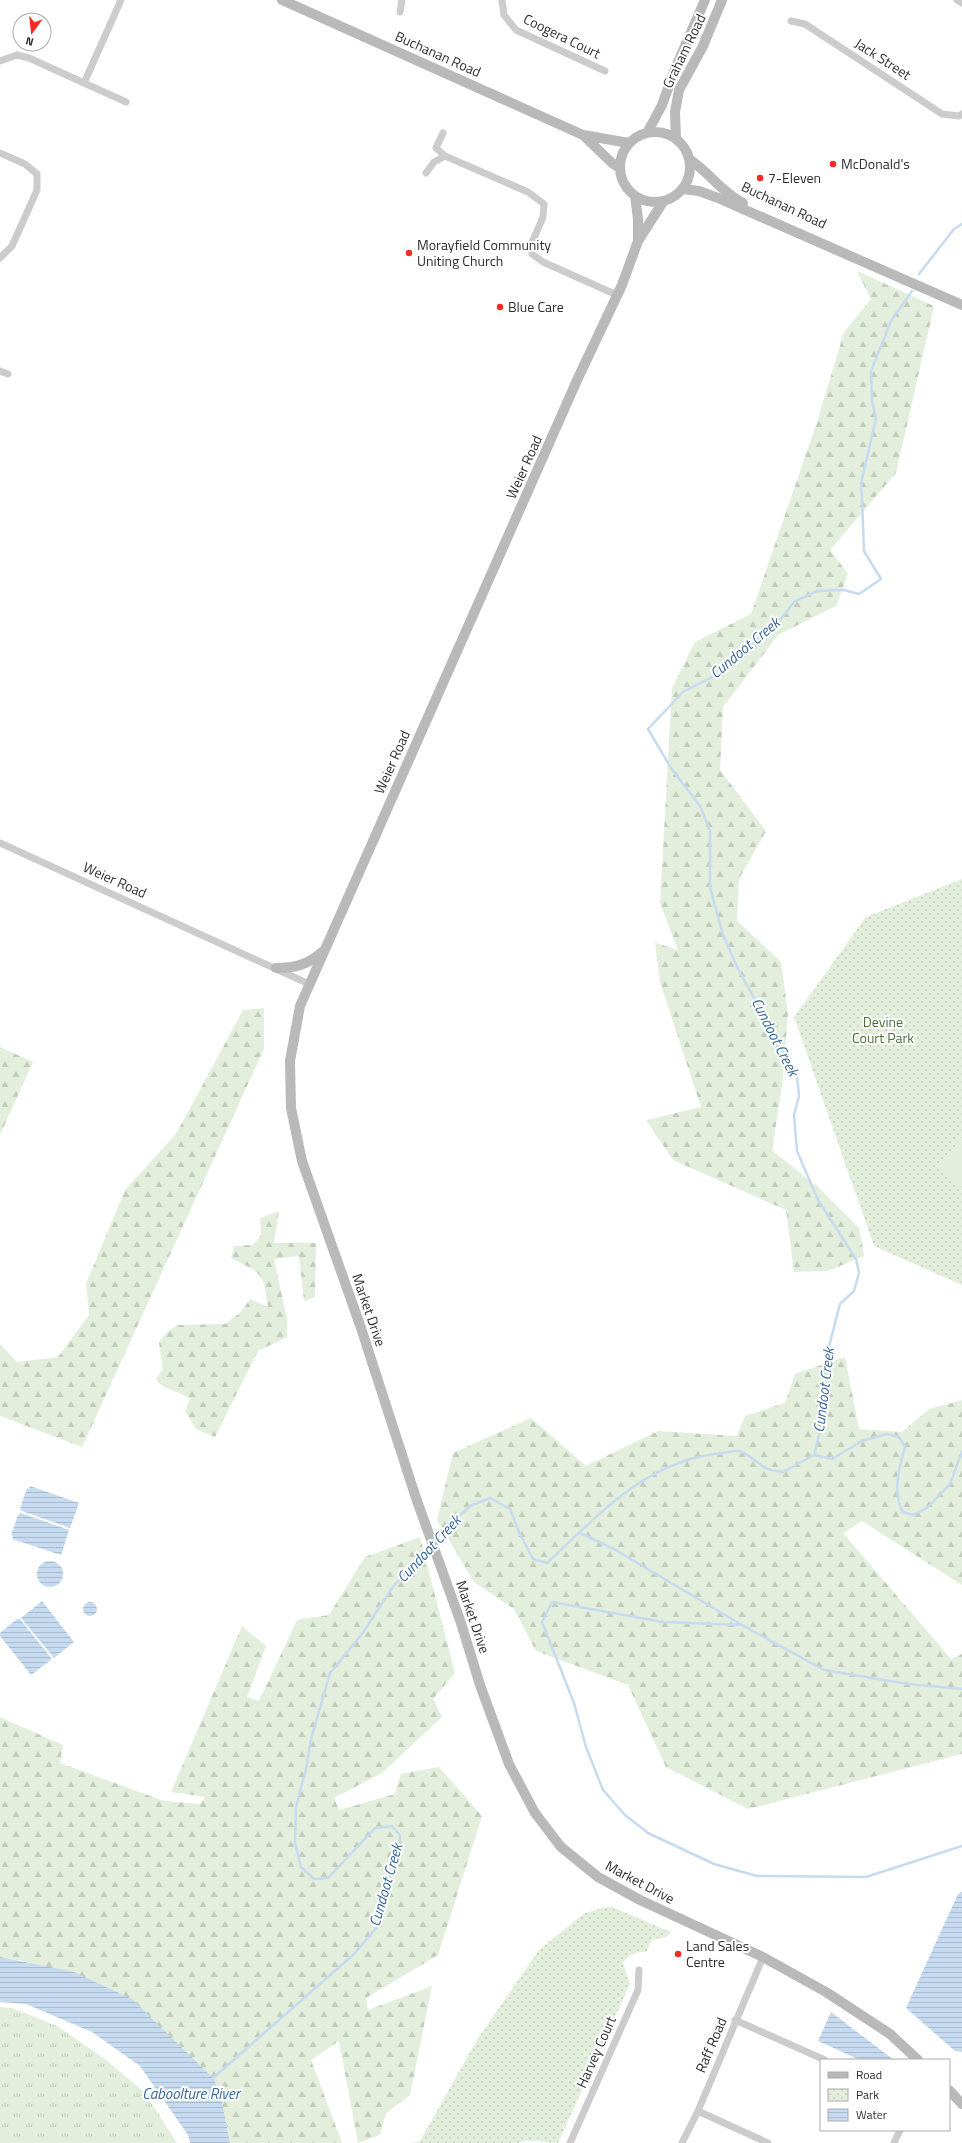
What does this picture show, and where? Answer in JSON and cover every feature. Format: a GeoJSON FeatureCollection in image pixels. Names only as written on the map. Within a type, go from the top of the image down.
{"type":"FeatureCollection","features":[{"type":"Feature","properties":{"kind":"street"},"geometry":{"type":"LineString","coordinates":[[84,83],[121,0]]}},
{"type":"Feature","properties":{"kind":"street","name":"Buchanan Road"},"geometry":{"type":"LineString","coordinates":[[282,0],[583,135],[629,143]]}},
{"type":"Feature","properties":{"kind":"street"},"geometry":{"type":"LineString","coordinates":[[400,12],[402,0]]}},
{"type":"Feature","properties":{"kind":"street","name":"Coogera Court"},"geometry":{"type":"LineString","coordinates":[[502,0],[504,15],[516,30],[605,71]]}},
{"type":"Feature","properties":{"kind":"street","name":"Graham Road"},"geometry":{"type":"LineString","coordinates":[[647,133],[662,105],[674,69],[705,0]]}},
{"type":"Feature","properties":{"kind":"street","name":"Graham Road"},"geometry":{"type":"LineString","coordinates":[[676,139],[675,112],[679,90],[703,46],[722,0]]}},
{"type":"Feature","properties":{"kind":"street"},"geometry":{"type":"LineString","coordinates":[[957,0],[962,3]]}},
{"type":"Feature","properties":{"kind":"street","name":"Jack Street"},"geometry":{"type":"LineString","coordinates":[[790,21],[805,24],[942,114],[959,116],[962,114]]}},
{"type":"Feature","properties":{"kind":"street"},"geometry":{"type":"LineString","coordinates":[[0,61],[17,55],[29,58],[126,102]]}},
{"type":"Feature","properties":{"kind":"street"},"geometry":{"type":"LineString","coordinates":[[657,132],[676,139],[684,148],[689,159],[690,170],[688,180],[683,189],[674,197],[663,202],[648,201],[634,196],[624,184],[620,168],[624,151],[629,143],[647,133],[657,132]]}},
{"type":"Feature","properties":{"kind":"street"},"geometry":{"type":"LineString","coordinates":[[443,133],[436,148],[445,156],[528,192],[544,204],[543,217],[531,245],[532,254],[543,262],[617,295]]}},
{"type":"Feature","properties":{"kind":"street","name":"Buchanan Road"},"geometry":{"type":"LineString","coordinates":[[583,135],[612,163],[620,168]]}},
{"type":"Feature","properties":{"kind":"street"},"geometry":{"type":"LineString","coordinates":[[0,153],[25,164],[37,174],[37,190],[12,246],[0,258]]}},
{"type":"Feature","properties":{"kind":"street"},"geometry":{"type":"LineString","coordinates":[[426,173],[434,162],[445,156]]}},
{"type":"Feature","properties":{"kind":"street","name":"Buchanan Road"},"geometry":{"type":"LineString","coordinates":[[689,159],[703,168],[716,185],[733,197],[839,247],[853,256],[962,305]]}},
{"type":"Feature","properties":{"kind":"street","name":"Buchanan Road"},"geometry":{"type":"LineString","coordinates":[[683,189],[699,191],[838,252],[853,256]]}},
{"type":"Feature","properties":{"kind":"street","name":"Weier Road"},"geometry":{"type":"LineString","coordinates":[[634,196],[638,219],[638,241]]}},
{"type":"Feature","properties":{"kind":"street","name":"Weier Road"},"geometry":{"type":"LineString","coordinates":[[0,843],[309,984],[578,378],[617,295],[638,241],[663,202]]}},
{"type":"Feature","properties":{"kind":"street"},"geometry":{"type":"LineString","coordinates":[[0,371],[8,374]]}},
{"type":"Feature","properties":{"kind":"street"},"geometry":{"type":"LineString","coordinates":[[276,968],[290,968],[303,965],[324,950]]}},
{"type":"Feature","properties":{"kind":"street","name":"Market Drive"},"geometry":{"type":"LineString","coordinates":[[309,984],[300,1006],[290,1061],[291,1108],[302,1161],[361,1328],[416,1498],[461,1623],[480,1685],[509,1764],[535,1813],[561,1847],[598,1877],[640,1900],[763,1957],[832,1996],[890,2034],[917,2059]]}},
{"type":"Feature","properties":{"kind":"street","name":"Raff Road"},"geometry":{"type":"LineString","coordinates":[[682,2143],[698,2111],[735,2020],[763,1957]]}},
{"type":"Feature","properties":{"kind":"street","name":"Harvey Court"},"geometry":{"type":"LineString","coordinates":[[570,2143],[638,1990],[639,1970]]}},
{"type":"Feature","properties":{"kind":"street"},"geometry":{"type":"LineString","coordinates":[[735,2020],[824,2059]]}},
{"type":"Feature","properties":{"kind":"street"},"geometry":{"type":"LineString","coordinates":[[950,2091],[962,2104]]}},
{"type":"Feature","properties":{"kind":"street"},"geometry":{"type":"LineString","coordinates":[[698,2111],[768,2143]]}},
{"type":"Feature","properties":{"kind":"street"},"geometry":{"type":"LineString","coordinates":[[894,2143],[900,2131]]}},
{"type":"Feature","properties":{"kind":"green space"},"geometry":{"type":"Polygon","coordinates":[[[857,271],[934,306],[896,473],[830,550],[848,574],[836,606],[778,635],[723,707],[720,770],[766,831],[739,879],[737,921],[781,962],[788,1014],[782,1086],[772,1150],[820,1189],[859,1228],[864,1256],[828,1271],[794,1272],[786,1210],[673,1160],[646,1120],[701,1107],[660,982],[655,943],[678,950],[660,903],[672,688],[695,642],[751,614],[817,422],[844,332],[871,299],[857,271]]]}},
{"type":"Feature","properties":{"kind":"green space","name":"Devine Court Park"},"geometry":{"type":"Polygon","coordinates":[[[962,879],[962,1285],[874,1246],[794,1017],[866,917],[962,879]]]}},
{"type":"Feature","properties":{"kind":"green space"},"geometry":{"type":"Polygon","coordinates":[[[264,1008],[264,1049],[82,1447],[0,1416],[0,1344],[17,1362],[58,1357],[89,1315],[86,1284],[125,1190],[176,1134],[243,1010],[264,1008]]]}},
{"type":"Feature","properties":{"kind":"green space"},"geometry":{"type":"Polygon","coordinates":[[[0,1047],[33,1062],[0,1135],[0,1047]]]}},
{"type":"Feature","properties":{"kind":"green space"},"geometry":{"type":"Polygon","coordinates":[[[962,1137],[962,1187],[938,1169],[962,1137]]]}},
{"type":"Feature","properties":{"kind":"green space"},"geometry":{"type":"Polygon","coordinates":[[[279,1211],[274,1243],[316,1243],[315,1297],[304,1301],[299,1256],[274,1259],[287,1319],[287,1337],[258,1351],[215,1437],[196,1429],[185,1411],[190,1399],[164,1387],[156,1379],[163,1369],[159,1343],[168,1331],[178,1325],[225,1324],[241,1312],[250,1299],[268,1307],[264,1286],[259,1275],[249,1267],[231,1258],[234,1246],[253,1245],[261,1235],[260,1218],[279,1211]]]}},
{"type":"Feature","properties":{"kind":"green space"},"geometry":{"type":"Polygon","coordinates":[[[845,1357],[859,1429],[902,1432],[929,1409],[962,1400],[962,1585],[862,1521],[843,1533],[951,1659],[962,1654],[962,1754],[748,1809],[666,1767],[628,1685],[536,1651],[514,1609],[474,1582],[437,1520],[453,1453],[531,1418],[586,1466],[658,1431],[737,1436],[745,1416],[785,1403],[795,1374],[845,1357]]]}},
{"type":"Feature","properties":{"kind":"green space"},"geometry":{"type":"Polygon","coordinates":[[[420,1537],[455,1673],[433,1699],[442,1717],[382,1773],[334,1798],[339,1810],[395,1794],[401,1774],[439,1767],[482,1816],[438,1955],[366,1998],[368,2010],[432,1986],[410,2095],[386,2113],[380,2135],[358,2143],[339,2041],[311,2060],[342,2143],[230,2143],[222,2102],[28,1962],[0,1957],[0,1717],[63,1745],[60,1763],[164,1801],[200,1804],[205,1797],[171,1792],[242,1626],[266,1646],[247,1697],[259,1701],[297,1620],[329,1615],[365,1557],[420,1537]]]}},
{"type":"Feature","properties":{"kind":"green space"},"geometry":{"type":"Polygon","coordinates":[[[606,1907],[612,1907],[671,1932],[666,1937],[652,1940],[646,1952],[633,1954],[623,1963],[630,1984],[558,2143],[527,2141],[518,2143],[412,2143],[420,2141],[477,2040],[539,1950],[585,1913],[606,1907]]]}},
{"type":"Feature","properties":{"kind":"green space"},"geometry":{"type":"Polygon","coordinates":[[[0,2007],[12,2008],[57,2026],[105,2059],[144,2092],[177,2143],[0,2143],[0,2007]]]}},
{"type":"Feature","properties":{"kind":"water"},"geometry":{"type":"Polygon","coordinates":[[[30,1486],[79,1503],[70,1528],[20,1509],[27,1488],[29,1489],[30,1486]]]}},
{"type":"Feature","properties":{"kind":"water"},"geometry":{"type":"Polygon","coordinates":[[[21,1513],[69,1530],[61,1555],[12,1539],[13,1536],[11,1535],[18,1515],[21,1513]]]}},
{"type":"Feature","properties":{"kind":"water"},"geometry":{"type":"Polygon","coordinates":[[[50,1561],[59,1565],[63,1574],[59,1583],[50,1587],[41,1583],[37,1574],[41,1565],[50,1561]]]}},
{"type":"Feature","properties":{"kind":"water"},"geometry":{"type":"Polygon","coordinates":[[[42,1601],[74,1642],[54,1658],[21,1618],[42,1601]]]}},
{"type":"Feature","properties":{"kind":"water"},"geometry":{"type":"Polygon","coordinates":[[[90,1602],[95,1604],[97,1609],[95,1614],[90,1616],[85,1614],[83,1609],[85,1604],[90,1602]]]}},
{"type":"Feature","properties":{"kind":"water"},"geometry":{"type":"Polygon","coordinates":[[[17,1619],[20,1619],[52,1659],[31,1675],[0,1636],[0,1633],[17,1619]]]}},
{"type":"Feature","properties":{"kind":"water"},"geometry":{"type":"Polygon","coordinates":[[[962,1892],[962,2052],[955,2051],[906,2008],[958,1894],[962,1892]]]}},
{"type":"Feature","properties":{"kind":"water","name":"Caboolture River"},"geometry":{"type":"Polygon","coordinates":[[[0,1957],[74,1972],[132,1999],[214,2079],[222,2102],[230,2143],[190,2143],[188,2135],[140,2066],[92,2032],[26,2004],[0,2002],[0,1957]]]}},
{"type":"Feature","properties":{"kind":"water"},"geometry":{"type":"Polygon","coordinates":[[[831,2012],[893,2059],[858,2059],[818,2041],[831,2012]]]}},
{"type":"Feature","properties":{"kind":"waterway","name":"Cundoot Creek"},"geometry":{"type":"LineString","coordinates":[[919,274],[954,229],[962,224]]}},
{"type":"Feature","properties":{"kind":"waterway","name":"Cundoot Creek"},"geometry":{"type":"LineString","coordinates":[[434,1539],[470,1506],[490,1498],[510,1509],[519,1532],[533,1559],[547,1563],[603,1511],[643,1480],[665,1468],[689,1459],[739,1451],[743,1452],[768,1469],[783,1472],[814,1455],[824,1415],[826,1358],[840,1304],[854,1291],[859,1273],[856,1259],[818,1200],[797,1151],[794,1115],[799,1096],[797,1076],[738,969],[723,935],[710,887],[710,831],[700,806],[671,768],[648,729],[683,692],[718,674],[780,620],[794,602],[817,591],[844,590],[859,594],[881,579],[864,551],[861,483],[876,419],[872,401],[871,371],[891,321],[912,291]]}},
{"type":"Feature","properties":{"kind":"waterway"},"geometry":{"type":"LineString","coordinates":[[814,1455],[832,1459],[862,1441],[887,1434],[899,1437],[905,1447],[899,1471],[897,1488],[898,1497],[903,1512],[913,1515],[927,1508],[950,1484],[962,1452]]}},
{"type":"Feature","properties":{"kind":"waterway"},"geometry":{"type":"LineString","coordinates":[[580,1533],[614,1549],[742,1625],[824,1670],[908,1684],[962,1689]]}},
{"type":"Feature","properties":{"kind":"waterway","name":"Cundoot Creek"},"geometry":{"type":"LineString","coordinates":[[212,2079],[354,1954],[377,1927],[398,1854],[400,1835],[392,1826],[375,1828],[328,1878],[314,1879],[301,1867],[295,1843],[296,1807],[306,1769],[311,1739],[330,1673],[362,1634],[392,1588],[430,1545]]}},
{"type":"Feature","properties":{"kind":"waterway"},"geometry":{"type":"LineString","coordinates":[[742,1625],[663,1622],[552,1602],[542,1622],[574,1703],[586,1747],[603,1790],[625,1815],[648,1833],[714,1864],[757,1876],[866,1877],[962,1846]]}},
{"type":"Feature","properties":{"kind":"place","name":"McDonald's"},"geometry":{"type":"Point","coordinates":[833,164]}},
{"type":"Feature","properties":{"kind":"place","name":"7-Eleven"},"geometry":{"type":"Point","coordinates":[760,178]}},
{"type":"Feature","properties":{"kind":"place","name":"Morayfield Community Uniting Church"},"geometry":{"type":"Point","coordinates":[409,253]}},
{"type":"Feature","properties":{"kind":"place","name":"Blue Care"},"geometry":{"type":"Point","coordinates":[500,307]}},
{"type":"Feature","properties":{"kind":"place","name":"Land Sales Centre"},"geometry":{"type":"Point","coordinates":[678,1954]}}]}
